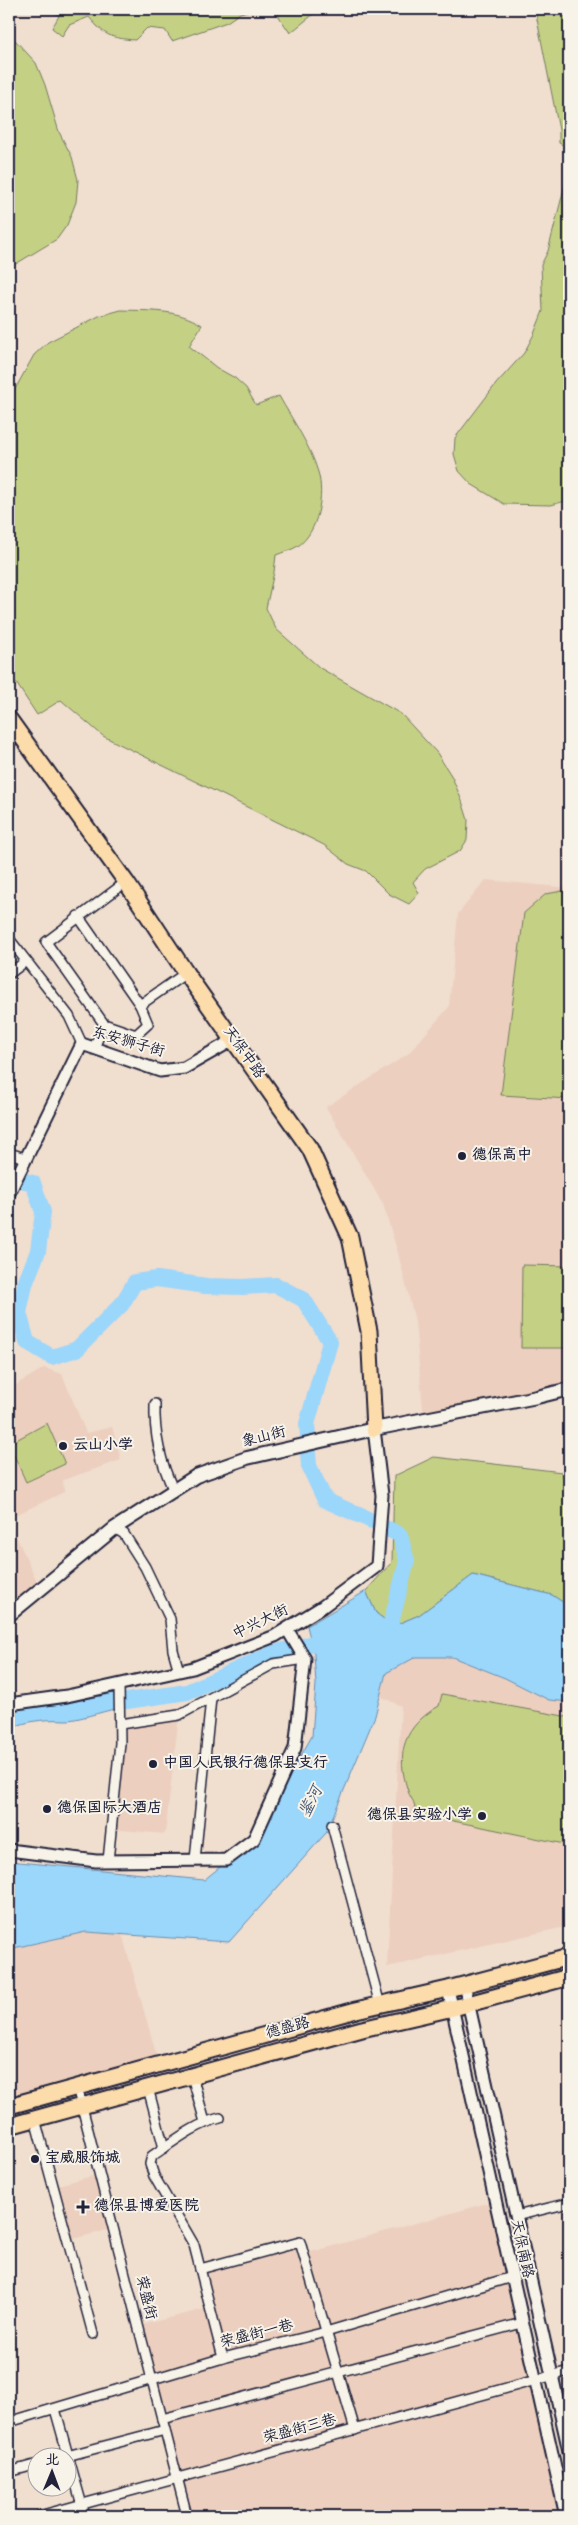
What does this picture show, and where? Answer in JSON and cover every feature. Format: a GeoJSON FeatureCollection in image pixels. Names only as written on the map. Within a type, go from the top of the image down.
{"type":"FeatureCollection","features":[{"type":"Feature","properties":{"kind":"main road","name":"天保中路"},"geometry":{"type":"LineString","coordinates":[[9,719],[126,882],[186,973],[310,1149],[350,1237],[369,1331],[374,1428]]}},
{"type":"Feature","properties":{"kind":"main road","name":"象山街"},"geometry":{"type":"LineString","coordinates":[[9,1615],[115,1528],[196,1476],[247,1458],[374,1428],[537,1397],[569,1388]]}},
{"type":"Feature","properties":{"kind":"main road","name":"德盛路"},"geometry":{"type":"LineString","coordinates":[[9,2106],[380,2005],[569,1957]]}},
{"type":"Feature","properties":{"kind":"main road"},"geometry":{"type":"LineString","coordinates":[[9,2126],[362,2029],[453,2008],[569,1977]]}},
{"type":"Feature","properties":{"kind":"street"},"geometry":{"type":"LineString","coordinates":[[78,916],[140,1005],[148,1024],[136,1035],[104,1024],[46,942],[78,916],[126,882]]}},
{"type":"Feature","properties":{"kind":"street"},"geometry":{"type":"LineString","coordinates":[[10,940],[69,1016],[82,1044]]}},
{"type":"Feature","properties":{"kind":"street"},"geometry":{"type":"LineString","coordinates":[[9,974],[26,961]]}},
{"type":"Feature","properties":{"kind":"street"},"geometry":{"type":"LineString","coordinates":[[140,1005],[186,973]]}},
{"type":"Feature","properties":{"kind":"street"},"geometry":{"type":"LineString","coordinates":[[94,1048],[104,1024]]}},
{"type":"Feature","properties":{"kind":"street","name":"东安狮子街"},"geometry":{"type":"LineString","coordinates":[[9,1193],[82,1044],[160,1071],[184,1068],[233,1040]]}},
{"type":"Feature","properties":{"kind":"street"},"geometry":{"type":"LineString","coordinates":[[9,1153],[25,1158]]}},
{"type":"Feature","properties":{"kind":"street"},"geometry":{"type":"LineString","coordinates":[[155,1404],[154,1428],[168,1479],[174,1491]]}},
{"type":"Feature","properties":{"kind":"street","name":"中兴大街"},"geometry":{"type":"LineString","coordinates":[[9,1704],[67,1696],[194,1668],[266,1640],[287,1629],[322,1607],[377,1566],[382,1495],[374,1428]]}},
{"type":"Feature","properties":{"kind":"street"},"geometry":{"type":"LineString","coordinates":[[115,1528],[124,1534],[140,1559],[170,1619],[172,1650],[179,1671]]}},
{"type":"Feature","properties":{"kind":"street"},"geometry":{"type":"LineString","coordinates":[[9,1850],[108,1861],[226,1860],[254,1839],[295,1748],[305,1659],[287,1629]]}},
{"type":"Feature","properties":{"kind":"street"},"geometry":{"type":"LineString","coordinates":[[120,1724],[179,1715],[273,1664],[305,1659]]}},
{"type":"Feature","properties":{"kind":"street"},"geometry":{"type":"LineString","coordinates":[[108,1861],[120,1743],[119,1685]]}},
{"type":"Feature","properties":{"kind":"street"},"geometry":{"type":"LineString","coordinates":[[194,1860],[211,1698]]}},
{"type":"Feature","properties":{"kind":"street"},"geometry":{"type":"LineString","coordinates":[[332,1826],[380,2005]]}},
{"type":"Feature","properties":{"kind":"street","name":"天保南路"},"geometry":{"type":"LineString","coordinates":[[464,1984],[569,2451]]}},
{"type":"Feature","properties":{"kind":"street","name":"天保南路"},"geometry":{"type":"LineString","coordinates":[[448,1989],[566,2516]]}},
{"type":"Feature","properties":{"kind":"street"},"geometry":{"type":"LineString","coordinates":[[192,2076],[205,2122]]}},
{"type":"Feature","properties":{"kind":"street","name":"荣盛街"},"geometry":{"type":"LineString","coordinates":[[77,2087],[187,2516]]}},
{"type":"Feature","properties":{"kind":"street"},"geometry":{"type":"LineString","coordinates":[[148,2088],[164,2148]]}},
{"type":"Feature","properties":{"kind":"street"},"geometry":{"type":"LineString","coordinates":[[220,2118],[205,2122],[164,2148],[152,2156],[150,2164],[154,2176],[194,2245],[223,2358]]}},
{"type":"Feature","properties":{"kind":"street"},"geometry":{"type":"LineString","coordinates":[[35,2119],[92,2334]]}},
{"type":"Feature","properties":{"kind":"street"},"geometry":{"type":"LineString","coordinates":[[516,2216],[569,2204]]}},
{"type":"Feature","properties":{"kind":"street"},"geometry":{"type":"LineString","coordinates":[[200,2269],[300,2242],[355,2430]]}},
{"type":"Feature","properties":{"kind":"street","name":"荣盛街一巷"},"geometry":{"type":"LineString","coordinates":[[9,2422],[152,2381],[223,2358],[326,2332],[512,2277]]}},
{"type":"Feature","properties":{"kind":"street"},"geometry":{"type":"LineString","coordinates":[[162,2419],[522,2323]]}},
{"type":"Feature","properties":{"kind":"street","name":"荣盛街三巷"},"geometry":{"type":"LineString","coordinates":[[39,2516],[569,2371]]}},
{"type":"Feature","properties":{"kind":"street"},"geometry":{"type":"LineString","coordinates":[[55,2408],[64,2448]]}},
{"type":"Feature","properties":{"kind":"street"},"geometry":{"type":"LineString","coordinates":[[78,2454],[165,2430]]}},
{"type":"Feature","properties":{"kind":"street"},"geometry":{"type":"LineString","coordinates":[[9,2472],[28,2467]]}},
{"type":"Feature","properties":{"kind":"street"},"geometry":{"type":"LineString","coordinates":[[78,2493],[85,2516]]}},
{"type":"Feature","properties":{"kind":"shaded area","name":"德保高中"},"geometry":{"type":"Polygon","coordinates":[[[486,880],[569,888],[569,1389],[424,1419],[415,1321],[398,1253],[383,1204],[326,1107],[408,1054],[449,1007],[458,914],[486,880]]]}},
{"type":"Feature","properties":{"kind":"shaded area","name":"云山小学"},"geometry":{"type":"Polygon","coordinates":[[[44,1368],[62,1374],[86,1433],[112,1427],[121,1460],[63,1480],[64,1492],[9,1518],[9,1389],[44,1368]]]}},
{"type":"Feature","properties":{"kind":"shaded area"},"geometry":{"type":"Polygon","coordinates":[[[9,1521],[41,1590],[14,1613],[9,1604],[9,1521]]]}},
{"type":"Feature","properties":{"kind":"shaded area","name":"德保县实验小学"},"geometry":{"type":"Polygon","coordinates":[[[416,1657],[452,1657],[505,1678],[549,1700],[569,1702],[569,1926],[387,1967],[401,1706],[380,1696],[386,1673],[416,1657]]]}},
{"type":"Feature","properties":{"kind":"shaded area"},"geometry":{"type":"Polygon","coordinates":[[[179,1715],[165,1834],[111,1829],[120,1724],[179,1715]]]}},
{"type":"Feature","properties":{"kind":"shaded area"},"geometry":{"type":"Polygon","coordinates":[[[86,1932],[122,1934],[157,2057],[9,2098],[9,1949],[86,1932]]]}},
{"type":"Feature","properties":{"kind":"shaded area","name":"德保县博爱医院"},"geometry":{"type":"Polygon","coordinates":[[[97,2175],[111,2229],[69,2240],[54,2186],[97,2175]]]}},
{"type":"Feature","properties":{"kind":"shaded area"},"geometry":{"type":"Polygon","coordinates":[[[495,2201],[566,2516],[187,2516],[138,2326],[209,2308],[200,2269],[300,2242],[304,2254],[495,2201]]]}},
{"type":"Feature","properties":{"kind":"green space"},"geometry":{"type":"Polygon","coordinates":[[[51,9],[255,9],[240,13],[227,22],[172,41],[165,30],[147,28],[135,40],[114,37],[99,28],[89,17],[69,25],[62,36],[52,28],[59,16],[51,9]]]}},
{"type":"Feature","properties":{"kind":"green space"},"geometry":{"type":"Polygon","coordinates":[[[274,9],[320,9],[290,33],[274,9]]]}},
{"type":"Feature","properties":{"kind":"green space"},"geometry":{"type":"Polygon","coordinates":[[[535,9],[569,9],[569,148],[559,143],[559,130],[535,9]]]}},
{"type":"Feature","properties":{"kind":"green space"},"geometry":{"type":"Polygon","coordinates":[[[15,40],[36,63],[45,85],[59,132],[72,157],[78,180],[76,202],[67,225],[57,239],[9,268],[9,42],[15,40]]]}},
{"type":"Feature","properties":{"kind":"green space"},"geometry":{"type":"Polygon","coordinates":[[[569,169],[569,500],[551,505],[504,504],[471,484],[459,471],[454,454],[455,438],[496,384],[524,353],[534,334],[543,311],[541,265],[548,251],[569,169]]]}},
{"type":"Feature","properties":{"kind":"green space"},"geometry":{"type":"Polygon","coordinates":[[[121,310],[173,313],[202,325],[189,346],[217,368],[235,378],[246,388],[256,405],[279,396],[301,433],[320,481],[321,491],[318,512],[311,532],[305,540],[298,546],[276,555],[266,608],[276,629],[320,668],[401,714],[437,753],[452,777],[468,820],[467,840],[460,851],[425,869],[413,882],[419,893],[409,904],[389,894],[366,871],[348,864],[324,845],[103,736],[61,700],[37,715],[9,672],[9,400],[34,355],[48,342],[99,316],[121,310]]]}},
{"type":"Feature","properties":{"kind":"green space"},"geometry":{"type":"Polygon","coordinates":[[[562,891],[569,892],[569,1099],[501,1095],[524,913],[546,894],[562,891]]]}},
{"type":"Feature","properties":{"kind":"green space"},"geometry":{"type":"Polygon","coordinates":[[[522,1265],[569,1266],[569,1348],[521,1348],[522,1265]]]}},
{"type":"Feature","properties":{"kind":"green space"},"geometry":{"type":"Polygon","coordinates":[[[47,1423],[65,1464],[26,1482],[9,1444],[47,1423]]]}},
{"type":"Feature","properties":{"kind":"green space"},"geometry":{"type":"Polygon","coordinates":[[[434,1457],[562,1472],[567,1498],[569,1498],[569,1606],[552,1595],[473,1575],[419,1615],[393,1626],[376,1613],[366,1591],[392,1562],[394,1476],[434,1457]]]}},
{"type":"Feature","properties":{"kind":"green space"},"geometry":{"type":"Polygon","coordinates":[[[442,1694],[569,1717],[569,1845],[415,1813],[414,1803],[404,1777],[403,1753],[410,1732],[418,1722],[439,1706],[442,1694]]]}},
{"type":"Feature","properties":{"kind":"water","name":"鉴河"},"geometry":{"type":"Polygon","coordinates":[[[473,1575],[552,1595],[569,1606],[569,1702],[549,1700],[505,1678],[452,1657],[416,1657],[386,1673],[375,1716],[326,1833],[229,1942],[86,1932],[9,1949],[9,1861],[204,1880],[225,1863],[246,1855],[266,1828],[277,1798],[312,1736],[316,1684],[314,1654],[307,1626],[366,1591],[376,1613],[393,1626],[419,1615],[473,1575]]]}},
{"type":"Feature","properties":{"kind":"water"},"geometry":{"type":"Polygon","coordinates":[[[114,1693],[115,1709],[69,1720],[34,1721],[16,1726],[14,1729],[9,1729],[9,1709],[62,1704],[114,1693]]]}},
{"type":"Feature","properties":{"kind":"waterway"},"geometry":{"type":"LineString","coordinates":[[9,1177],[33,1183],[43,1212],[38,1251],[25,1284],[19,1313],[27,1342],[52,1357],[77,1349],[122,1304],[135,1282],[157,1279],[206,1286],[243,1287],[276,1285],[304,1300],[330,1342],[307,1424],[308,1436]]}},
{"type":"Feature","properties":{"kind":"waterway"},"geometry":{"type":"LineString","coordinates":[[308,1453],[309,1466],[325,1500],[372,1521]]}},
{"type":"Feature","properties":{"kind":"waterway"},"geometry":{"type":"LineString","coordinates":[[385,1646],[407,1561],[400,1535],[388,1529]]}},
{"type":"Feature","properties":{"kind":"waterway"},"geometry":{"type":"LineString","coordinates":[[306,1645],[313,1643],[333,1648]]}},
{"type":"Feature","properties":{"kind":"waterway"},"geometry":{"type":"LineString","coordinates":[[127,1701],[187,1692],[274,1653],[289,1649]]}},
{"type":"Feature","properties":{"kind":"place","name":"德保高中"},"geometry":{"type":"Point","coordinates":[462,1156]}},
{"type":"Feature","properties":{"kind":"place","name":"云山小学"},"geometry":{"type":"Point","coordinates":[63,1446]}},
{"type":"Feature","properties":{"kind":"place","name":"中国人民银行德保县支行"},"geometry":{"type":"Point","coordinates":[153,1764]}},
{"type":"Feature","properties":{"kind":"place","name":"德保国际大酒店"},"geometry":{"type":"Point","coordinates":[47,1809]}},
{"type":"Feature","properties":{"kind":"place","name":"德保县实验小学"},"geometry":{"type":"Point","coordinates":[482,1816]}},
{"type":"Feature","properties":{"kind":"place","name":"宝威服饰城"},"geometry":{"type":"Point","coordinates":[35,2159]}},
{"type":"Feature","properties":{"kind":"place","name":"德保县博爱医院"},"geometry":{"type":"Point","coordinates":[83,2207]}}]}
